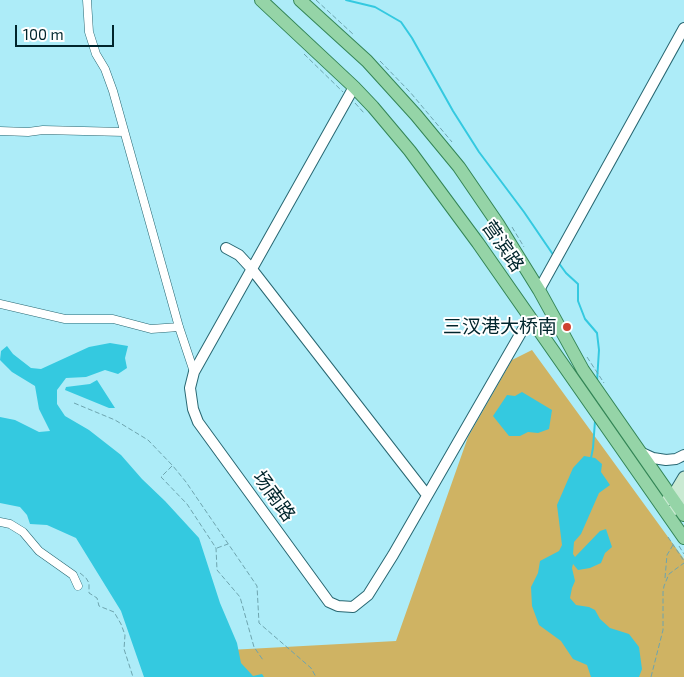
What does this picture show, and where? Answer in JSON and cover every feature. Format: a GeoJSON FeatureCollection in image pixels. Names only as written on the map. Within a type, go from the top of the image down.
{"type":"FeatureCollection","features":[{"type":"Feature","properties":{"kind":"main road","name":"营滨路"},"geometry":{"type":"LineString","coordinates":[[260,0],[351,92],[393,129],[440,198],[530,317],[571,376],[633,454],[679,503]]}},
{"type":"Feature","properties":{"kind":"main road","name":"营滨路"},"geometry":{"type":"LineString","coordinates":[[300,0],[367,61],[416,115],[459,167],[498,224],[664,510],[684,538]]}},
{"type":"Feature","properties":{"kind":"main road"},"geometry":{"type":"LineString","coordinates":[[664,510],[679,503],[684,477]]}},
{"type":"Feature","properties":{"kind":"street"},"geometry":{"type":"LineString","coordinates":[[87,0],[89,32],[96,54],[105,68],[113,91],[179,327],[194,372]]}},
{"type":"Feature","properties":{"kind":"street"},"geometry":{"type":"LineString","coordinates":[[538,290],[684,28]]}},
{"type":"Feature","properties":{"kind":"street","name":"场南路"},"geometry":{"type":"LineString","coordinates":[[351,92],[194,372],[190,388],[192,409],[198,422],[329,602],[338,606],[353,607],[368,595],[530,317]]}},
{"type":"Feature","properties":{"kind":"street"},"geometry":{"type":"LineString","coordinates":[[0,131],[124,132]]}},
{"type":"Feature","properties":{"kind":"street"},"geometry":{"type":"LineString","coordinates":[[226,248],[239,255],[251,268],[427,495]]}},
{"type":"Feature","properties":{"kind":"street"},"geometry":{"type":"LineString","coordinates":[[0,304],[65,319],[113,319],[150,329],[179,327]]}},
{"type":"Feature","properties":{"kind":"street"},"geometry":{"type":"LineString","coordinates":[[633,454],[666,460],[676,459],[684,455]]}},
{"type":"Feature","properties":{"kind":"street"},"geometry":{"type":"LineString","coordinates":[[0,522],[16,527],[39,551],[73,574],[78,586]]}},
{"type":"Feature","properties":{"kind":"path"},"geometry":{"type":"LineString","coordinates":[[302,52],[351,92],[369,117]]}},
{"type":"Feature","properties":{"kind":"path"},"geometry":{"type":"LineString","coordinates":[[74,403],[114,420],[148,440],[173,466],[257,586],[259,624],[311,668],[316,677]]}},
{"type":"Feature","properties":{"kind":"path"},"geometry":{"type":"LineString","coordinates":[[173,466],[161,477],[187,504],[216,548],[217,570],[240,597],[254,646],[263,660]]}},
{"type":"Feature","properties":{"kind":"path"},"geometry":{"type":"LineString","coordinates":[[651,677],[664,630],[662,592],[669,574],[684,562],[668,537]]}},
{"type":"Feature","properties":{"kind":"path"},"geometry":{"type":"LineString","coordinates":[[216,548],[228,544]]}},
{"type":"Feature","properties":{"kind":"path"},"geometry":{"type":"LineString","coordinates":[[666,580],[667,555],[673,545]]}},
{"type":"Feature","properties":{"kind":"path"},"geometry":{"type":"LineString","coordinates":[[66,569],[72,569],[86,578],[90,583],[89,593],[97,598],[99,606],[110,610],[118,617],[124,630],[124,649],[133,677]]}},
{"type":"Feature","properties":{"kind":"shaded area"},"geometry":{"type":"Polygon","coordinates":[[[532,350],[684,559],[684,677],[234,677],[229,650],[396,641],[468,437],[512,360],[532,350]]]}},
{"type":"Feature","properties":{"kind":"water"},"geometry":{"type":"Polygon","coordinates":[[[110,343],[128,346],[125,358],[127,368],[118,374],[105,370],[86,377],[66,378],[57,390],[57,404],[65,416],[89,430],[121,455],[199,538],[220,603],[237,643],[241,663],[253,676],[262,674],[264,677],[144,677],[121,611],[76,538],[47,525],[30,524],[27,515],[20,507],[0,503],[0,417],[15,420],[39,432],[50,431],[39,409],[35,386],[12,372],[0,360],[1,351],[7,346],[13,354],[31,368],[41,369],[89,347],[110,343]]]}},
{"type":"Feature","properties":{"kind":"water"},"geometry":{"type":"Polygon","coordinates":[[[97,380],[115,408],[109,408],[65,390],[66,387],[90,384],[97,380]]]}},
{"type":"Feature","properties":{"kind":"water"},"geometry":{"type":"Polygon","coordinates":[[[522,392],[552,410],[549,429],[538,433],[528,432],[520,436],[509,436],[493,416],[507,395],[515,396],[522,392]]]}},
{"type":"Feature","properties":{"kind":"water"},"geometry":{"type":"Polygon","coordinates":[[[584,456],[595,458],[602,464],[601,472],[610,485],[599,493],[581,534],[574,542],[573,554],[575,557],[600,531],[606,529],[612,547],[605,553],[601,563],[590,568],[578,570],[573,564],[575,581],[570,598],[576,605],[595,610],[600,619],[610,628],[629,634],[639,647],[642,669],[639,677],[591,677],[587,665],[573,659],[561,641],[539,625],[532,606],[531,587],[538,573],[540,561],[559,551],[562,545],[557,505],[573,468],[584,456]]]}},
{"type":"Feature","properties":{"kind":"waterway"},"geometry":{"type":"LineString","coordinates":[[346,0],[375,7],[401,22],[479,152],[554,256]]}},
{"type":"Feature","properties":{"kind":"waterway"},"geometry":{"type":"LineString","coordinates":[[558,262],[578,284],[578,301],[585,319],[597,333],[599,350],[597,381]]}},
{"type":"Feature","properties":{"kind":"waterway"},"geometry":{"type":"LineString","coordinates":[[591,458],[595,421]]}},
{"type":"Feature","properties":{"kind":"place","name":"三汊港大桥南"},"geometry":{"type":"Point","coordinates":[567,327]}}]}
